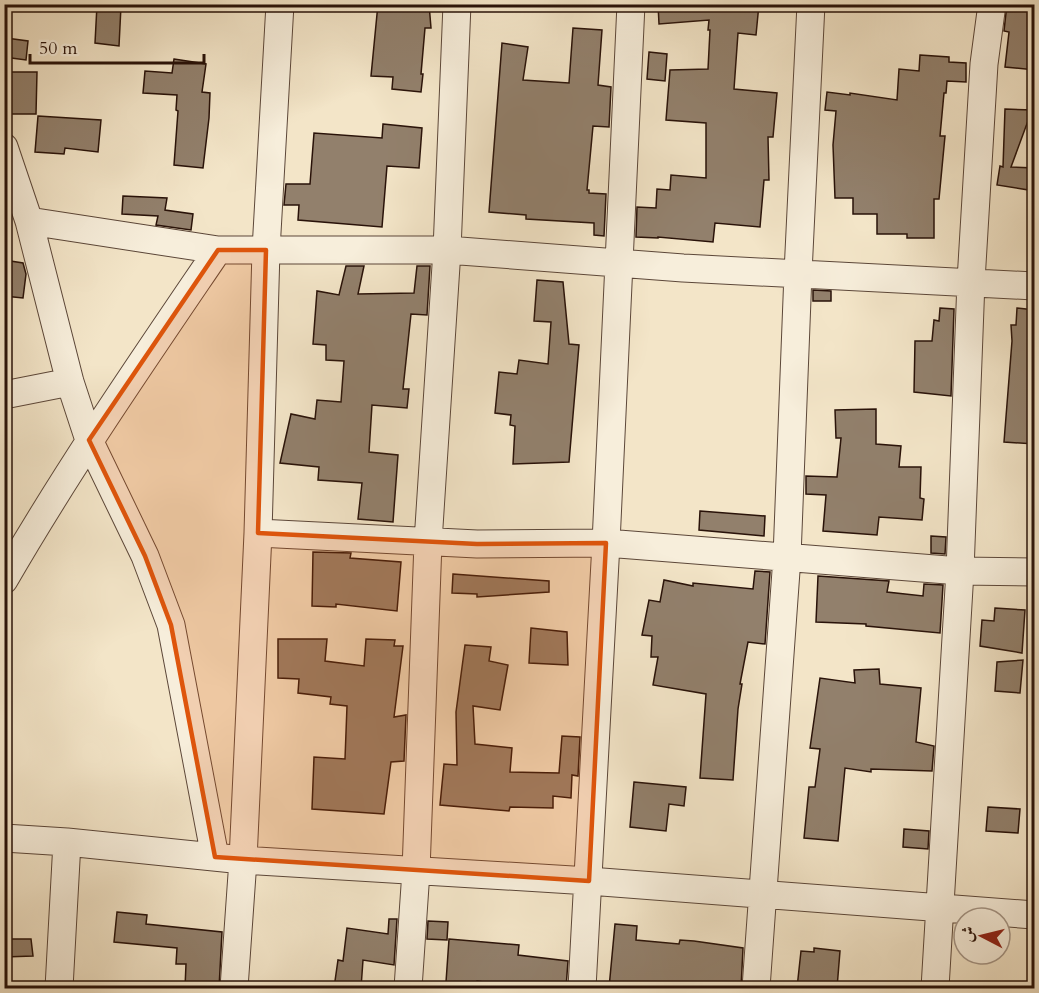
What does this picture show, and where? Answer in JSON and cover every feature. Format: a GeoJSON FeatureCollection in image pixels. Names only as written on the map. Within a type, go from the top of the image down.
{"type":"FeatureCollection","features":[{"type":"Feature","properties":{"kind":"street"},"geometry":{"type":"LineString","coordinates":[[234,988],[243,860],[258,532],[266,250],[280,4]]}},
{"type":"Feature","properties":{"kind":"street"},"geometry":{"type":"LineString","coordinates":[[408,988],[416,871],[428,542],[447,249],[457,4]]}},
{"type":"Feature","properties":{"kind":"street"},"geometry":{"type":"LineString","coordinates":[[582,988],[606,543],[631,4]]}},
{"type":"Feature","properties":{"kind":"street"},"geometry":{"type":"LineString","coordinates":[[756,988],[787,557],[811,4]]}},
{"type":"Feature","properties":{"kind":"street"},"geometry":{"type":"LineString","coordinates":[[935,988],[960,571],[971,281],[984,64],[992,4]]}},
{"type":"Feature","properties":{"kind":"street"},"geometry":{"type":"LineString","coordinates":[[4,147],[29,221],[70,382],[89,440],[145,556],[171,625],[215,857]]}},
{"type":"Feature","properties":{"kind":"street"},"geometry":{"type":"LineString","coordinates":[[29,221],[218,250],[447,249],[683,268],[1035,286]]}},
{"type":"Feature","properties":{"kind":"street"},"geometry":{"type":"LineString","coordinates":[[4,580],[89,440],[218,250]]}},
{"type":"Feature","properties":{"kind":"street"},"geometry":{"type":"LineString","coordinates":[[4,395],[70,382]]}},
{"type":"Feature","properties":{"kind":"street"},"geometry":{"type":"LineString","coordinates":[[258,532],[428,542],[606,543],[960,571],[1035,572]]}},
{"type":"Feature","properties":{"kind":"street"},"geometry":{"type":"LineString","coordinates":[[4,838],[243,860],[589,881],[939,910],[1035,915]]}},
{"type":"Feature","properties":{"kind":"street"},"geometry":{"type":"LineString","coordinates":[[59,988],[67,842]]}},
{"type":"Feature","properties":{"kind":"highlighted area"},"geometry":{"type":"Polygon","coordinates":[[[218,250],[266,250],[258,533],[477,544],[606,543],[589,881],[215,857],[171,625],[145,556],[89,440],[218,250]]]}},
{"type":"Feature","properties":{"kind":"building"},"geometry":{"type":"Polygon","coordinates":[[[378,4],[429,4],[431,28],[425,28],[421,92],[392,89],[393,77],[371,76],[378,4]]]}},
{"type":"Feature","properties":{"kind":"building"},"geometry":{"type":"Polygon","coordinates":[[[658,4],[759,4],[756,35],[738,33],[734,89],[777,93],[773,137],[768,137],[769,180],[764,180],[760,227],[715,223],[713,242],[636,237],[637,207],[656,208],[657,189],[670,190],[671,175],[706,178],[706,123],[666,120],[670,70],[708,69],[709,20],[659,24],[658,4]]]}},
{"type":"Feature","properties":{"kind":"building"},"geometry":{"type":"Polygon","coordinates":[[[1007,4],[1035,4],[1035,70],[1005,67],[1009,32],[1004,31],[1007,4]]]}},
{"type":"Feature","properties":{"kind":"building"},"geometry":{"type":"Polygon","coordinates":[[[97,5],[121,6],[119,46],[95,43],[97,5]]]}},
{"type":"Feature","properties":{"kind":"building"},"geometry":{"type":"Polygon","coordinates":[[[573,28],[602,30],[598,85],[611,87],[609,127],[593,126],[587,190],[589,193],[606,194],[604,236],[594,235],[594,223],[526,219],[526,215],[489,212],[502,43],[528,47],[523,80],[569,83],[573,28]]]}},
{"type":"Feature","properties":{"kind":"building"},"geometry":{"type":"Polygon","coordinates":[[[6,38],[28,41],[26,60],[4,57],[6,38]]]}},
{"type":"Feature","properties":{"kind":"building"},"geometry":{"type":"Polygon","coordinates":[[[649,52],[667,54],[665,81],[647,79],[649,52]]]}},
{"type":"Feature","properties":{"kind":"building"},"geometry":{"type":"Polygon","coordinates":[[[920,55],[949,57],[949,62],[966,63],[966,82],[947,81],[946,93],[944,93],[940,136],[945,136],[939,199],[934,199],[934,238],[907,238],[907,234],[877,234],[877,214],[853,214],[853,198],[835,198],[833,145],[836,111],[825,110],[827,92],[897,100],[899,69],[919,71],[920,55]]]}},
{"type":"Feature","properties":{"kind":"building"},"geometry":{"type":"Polygon","coordinates":[[[174,59],[206,64],[202,92],[210,93],[203,168],[174,165],[177,95],[143,93],[145,71],[172,73],[174,59]]]}},
{"type":"Feature","properties":{"kind":"building"},"geometry":{"type":"Polygon","coordinates":[[[11,72],[37,72],[36,114],[11,114],[11,72]]]}},
{"type":"Feature","properties":{"kind":"building"},"geometry":{"type":"Polygon","coordinates":[[[1005,109],[1032,110],[1011,167],[1035,168],[1035,191],[997,185],[1000,166],[1003,167],[1005,109]]]}},
{"type":"Feature","properties":{"kind":"building"},"geometry":{"type":"Polygon","coordinates":[[[38,116],[101,120],[98,152],[65,148],[64,154],[35,152],[38,116]]]}},
{"type":"Feature","properties":{"kind":"building"},"geometry":{"type":"Polygon","coordinates":[[[383,124],[422,128],[419,168],[387,166],[382,227],[298,220],[299,205],[284,205],[286,184],[310,184],[314,133],[382,138],[383,124]]]}},
{"type":"Feature","properties":{"kind":"building"},"geometry":{"type":"Polygon","coordinates":[[[123,196],[167,198],[165,210],[193,214],[191,230],[156,225],[158,216],[122,214],[123,196]]]}},
{"type":"Feature","properties":{"kind":"building"},"geometry":{"type":"Polygon","coordinates":[[[4,260],[23,263],[26,274],[23,298],[4,296],[4,260]]]}},
{"type":"Feature","properties":{"kind":"building"},"geometry":{"type":"Polygon","coordinates":[[[346,266],[364,266],[358,294],[414,293],[417,266],[430,266],[427,315],[411,314],[403,389],[409,389],[407,408],[372,405],[369,452],[398,455],[393,522],[358,519],[362,483],[318,480],[319,467],[280,463],[291,414],[315,419],[317,400],[341,402],[344,361],[326,360],[326,345],[313,344],[317,291],[339,295],[346,266]]]}},
{"type":"Feature","properties":{"kind":"building"},"geometry":{"type":"Polygon","coordinates":[[[537,280],[563,282],[569,344],[579,345],[569,462],[513,464],[515,426],[510,425],[511,415],[495,413],[499,372],[517,374],[519,360],[548,364],[551,322],[534,321],[537,280]]]}},
{"type":"Feature","properties":{"kind":"building"},"geometry":{"type":"Polygon","coordinates":[[[813,290],[831,291],[831,301],[813,301],[813,290]]]}},
{"type":"Feature","properties":{"kind":"building"},"geometry":{"type":"Polygon","coordinates":[[[940,308],[954,309],[951,396],[914,392],[915,341],[932,341],[934,320],[939,321],[940,308]]]}},
{"type":"Feature","properties":{"kind":"building"},"geometry":{"type":"Polygon","coordinates":[[[1017,308],[1035,310],[1035,444],[1004,442],[1012,341],[1011,325],[1016,325],[1017,308]]]}},
{"type":"Feature","properties":{"kind":"building"},"geometry":{"type":"Polygon","coordinates":[[[876,409],[876,444],[901,446],[899,467],[921,467],[920,498],[924,499],[922,520],[879,517],[877,535],[823,531],[826,495],[806,494],[806,476],[837,477],[841,438],[836,438],[835,410],[876,409]]]}},
{"type":"Feature","properties":{"kind":"building"},"geometry":{"type":"Polygon","coordinates":[[[700,511],[765,516],[764,536],[699,530],[700,511]]]}},
{"type":"Feature","properties":{"kind":"building"},"geometry":{"type":"Polygon","coordinates":[[[931,536],[946,537],[945,554],[931,553],[931,536]]]}},
{"type":"Feature","properties":{"kind":"building"},"geometry":{"type":"Polygon","coordinates":[[[313,552],[351,553],[350,558],[401,562],[397,611],[336,604],[336,607],[312,606],[313,552]]]}},
{"type":"Feature","properties":{"kind":"building"},"geometry":{"type":"Polygon","coordinates":[[[755,571],[770,572],[765,644],[748,642],[740,684],[742,684],[733,780],[700,778],[706,694],[653,685],[658,657],[651,657],[652,636],[642,635],[649,600],[660,602],[664,580],[693,586],[693,583],[753,589],[755,571]]]}},
{"type":"Feature","properties":{"kind":"building"},"geometry":{"type":"Polygon","coordinates":[[[453,574],[549,581],[549,592],[477,597],[477,594],[452,593],[453,574]]]}},
{"type":"Feature","properties":{"kind":"building"},"geometry":{"type":"Polygon","coordinates":[[[818,576],[889,581],[887,592],[923,596],[924,584],[943,585],[940,633],[866,626],[866,624],[816,622],[818,576]]]}},
{"type":"Feature","properties":{"kind":"building"},"geometry":{"type":"Polygon","coordinates":[[[995,608],[1025,610],[1022,653],[980,646],[982,620],[994,621],[995,608]]]}},
{"type":"Feature","properties":{"kind":"building"},"geometry":{"type":"Polygon","coordinates":[[[531,628],[567,632],[568,665],[529,663],[531,628]]]}},
{"type":"Feature","properties":{"kind":"building"},"geometry":{"type":"Polygon","coordinates":[[[278,639],[327,639],[325,661],[364,666],[366,639],[395,640],[394,646],[403,646],[394,717],[406,715],[404,761],[391,762],[384,814],[312,809],[314,757],[345,759],[347,706],[330,704],[331,697],[298,693],[299,679],[278,678],[278,639]]]}},
{"type":"Feature","properties":{"kind":"building"},"geometry":{"type":"Polygon","coordinates":[[[465,645],[491,647],[489,661],[508,665],[500,710],[473,706],[475,744],[512,748],[510,772],[559,773],[562,736],[580,737],[578,776],[572,775],[571,798],[553,796],[553,808],[510,807],[509,811],[440,805],[444,764],[457,765],[456,712],[465,645]]]}},
{"type":"Feature","properties":{"kind":"building"},"geometry":{"type":"Polygon","coordinates":[[[1023,660],[1020,693],[995,691],[997,662],[1023,660]]]}},
{"type":"Feature","properties":{"kind":"building"},"geometry":{"type":"Polygon","coordinates":[[[879,669],[880,684],[921,688],[916,742],[934,746],[932,771],[871,769],[871,772],[845,768],[838,841],[804,838],[809,787],[815,787],[820,749],[810,748],[820,678],[855,683],[854,670],[879,669]]]}},
{"type":"Feature","properties":{"kind":"building"},"geometry":{"type":"Polygon","coordinates":[[[634,782],[686,787],[684,806],[669,804],[666,831],[630,827],[634,782]]]}},
{"type":"Feature","properties":{"kind":"building"},"geometry":{"type":"Polygon","coordinates":[[[988,807],[1020,809],[1018,833],[986,831],[988,807]]]}},
{"type":"Feature","properties":{"kind":"building"},"geometry":{"type":"Polygon","coordinates":[[[904,829],[929,831],[928,849],[903,847],[904,829]]]}},
{"type":"Feature","properties":{"kind":"building"},"geometry":{"type":"Polygon","coordinates":[[[117,912],[147,915],[146,924],[222,932],[219,988],[185,988],[186,964],[176,964],[177,948],[114,942],[117,912]]]}},
{"type":"Feature","properties":{"kind":"building"},"geometry":{"type":"Polygon","coordinates":[[[389,919],[397,919],[394,965],[363,960],[361,988],[334,988],[338,960],[343,961],[347,928],[388,934],[389,919]]]}},
{"type":"Feature","properties":{"kind":"building"},"geometry":{"type":"Polygon","coordinates":[[[428,921],[448,922],[447,940],[427,939],[428,921]]]}},
{"type":"Feature","properties":{"kind":"building"},"geometry":{"type":"Polygon","coordinates":[[[615,924],[637,926],[636,940],[679,944],[680,940],[694,941],[743,948],[741,988],[609,988],[615,924]]]}},
{"type":"Feature","properties":{"kind":"building"},"geometry":{"type":"Polygon","coordinates":[[[4,939],[31,939],[33,956],[4,957],[4,939]]]}},
{"type":"Feature","properties":{"kind":"building"},"geometry":{"type":"Polygon","coordinates":[[[449,939],[519,945],[518,955],[568,961],[566,988],[524,988],[477,981],[476,984],[446,982],[449,939]]]}},
{"type":"Feature","properties":{"kind":"building"},"geometry":{"type":"Polygon","coordinates":[[[814,948],[840,951],[837,988],[797,988],[801,951],[814,952],[814,948]]]}}]}
